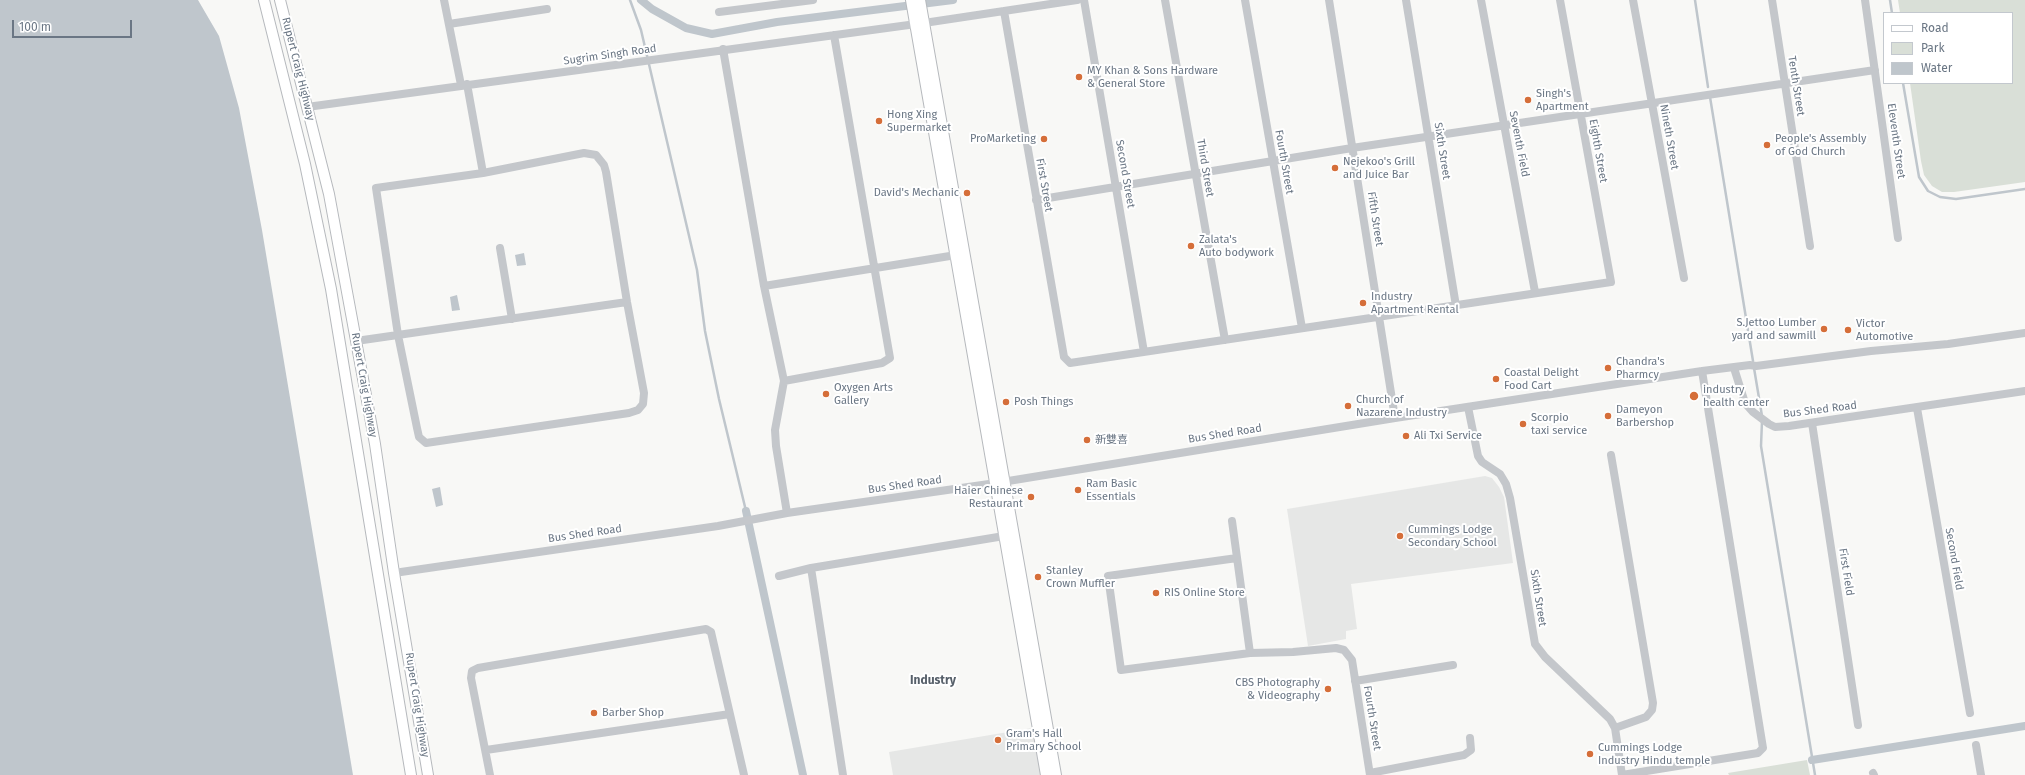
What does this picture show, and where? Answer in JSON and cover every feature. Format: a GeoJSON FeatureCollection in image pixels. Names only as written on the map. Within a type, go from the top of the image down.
{"type":"FeatureCollection","features":[{"type":"Feature","properties":{"kind":"main road","name":"Rupert Craig Highway"},"geometry":{"type":"LineString","coordinates":[[264,0],[305,164],[331,288],[411,775]]}},
{"type":"Feature","properties":{"kind":"main road","name":"Rupert Craig Highway"},"geometry":{"type":"LineString","coordinates":[[280,0],[329,194],[375,444],[394,573],[428,775]]}},
{"type":"Feature","properties":{"kind":"main road"},"geometry":{"type":"LineString","coordinates":[[911,0],[920,22],[1000,482],[1004,536],[1046,775]]}},
{"type":"Feature","properties":{"kind":"main road"},"geometry":{"type":"LineString","coordinates":[[920,0],[920,22],[956,255],[1056,775]]}},
{"type":"Feature","properties":{"kind":"street"},"geometry":{"type":"LineString","coordinates":[[444,0],[483,173]]}},
{"type":"Feature","properties":{"kind":"street"},"geometry":{"type":"LineString","coordinates":[[719,12],[813,0]]}},
{"type":"Feature","properties":{"kind":"street","name":"Sugrim Singh Road"},"geometry":{"type":"LineString","coordinates":[[307,107],[627,64],[723,49],[834,35],[1077,0]]}},
{"type":"Feature","properties":{"kind":"street","name":"Second Street"},"geometry":{"type":"LineString","coordinates":[[1084,0],[1144,352]]}},
{"type":"Feature","properties":{"kind":"street","name":"Third Street"},"geometry":{"type":"LineString","coordinates":[[1165,0],[1225,340]]}},
{"type":"Feature","properties":{"kind":"street","name":"Fourth Street"},"geometry":{"type":"LineString","coordinates":[[1245,0],[1302,328]]}},
{"type":"Feature","properties":{"kind":"street","name":"Fifth Street"},"geometry":{"type":"LineString","coordinates":[[1329,0],[1395,418]]}},
{"type":"Feature","properties":{"kind":"street","name":"Sixth Street"},"geometry":{"type":"LineString","coordinates":[[1406,0],[1456,306]]}},
{"type":"Feature","properties":{"kind":"street","name":"Seventh Field"},"geometry":{"type":"LineString","coordinates":[[1481,0],[1535,292]]}},
{"type":"Feature","properties":{"kind":"street","name":"Eighth Street"},"geometry":{"type":"LineString","coordinates":[[1535,292],[1611,282],[1560,0]]}},
{"type":"Feature","properties":{"kind":"street","name":"Nineth Street"},"geometry":{"type":"LineString","coordinates":[[1633,0],[1684,278]]}},
{"type":"Feature","properties":{"kind":"street","name":"Tenth Street"},"geometry":{"type":"LineString","coordinates":[[1772,0],[1810,246]]}},
{"type":"Feature","properties":{"kind":"street","name":"Eleventh Street"},"geometry":{"type":"LineString","coordinates":[[1865,0],[1898,238]]}},
{"type":"Feature","properties":{"kind":"street"},"geometry":{"type":"LineString","coordinates":[[449,24],[547,9]]}},
{"type":"Feature","properties":{"kind":"street","name":"First Street"},"geometry":{"type":"LineString","coordinates":[[1004,11],[1036,200],[1067,361],[1070,364],[1144,352]]}},
{"type":"Feature","properties":{"kind":"street"},"geometry":{"type":"LineString","coordinates":[[784,381],[882,363],[889,360],[890,355],[834,35]]}},
{"type":"Feature","properties":{"kind":"street"},"geometry":{"type":"LineString","coordinates":[[723,49],[764,286],[784,381],[775,430],[776,446],[787,513]]}},
{"type":"Feature","properties":{"kind":"street"},"geometry":{"type":"LineString","coordinates":[[1036,200],[1428,136],[1875,70]]}},
{"type":"Feature","properties":{"kind":"street"},"geometry":{"type":"LineString","coordinates":[[584,153],[596,155],[604,165],[644,393],[644,400],[641,408],[629,413],[433,443],[426,443],[421,440],[418,434],[398,335],[376,188],[483,173],[584,153]]}},
{"type":"Feature","properties":{"kind":"street"},"geometry":{"type":"LineString","coordinates":[[500,248],[512,319]]}},
{"type":"Feature","properties":{"kind":"street"},"geometry":{"type":"LineString","coordinates":[[764,286],[956,255]]}},
{"type":"Feature","properties":{"kind":"street"},"geometry":{"type":"LineString","coordinates":[[1144,352],[1456,306],[1535,292]]}},
{"type":"Feature","properties":{"kind":"street"},"geometry":{"type":"LineString","coordinates":[[356,341],[627,302]]}},
{"type":"Feature","properties":{"kind":"street"},"geometry":{"type":"LineString","coordinates":[[1734,368],[1871,351],[1948,344],[2025,333]]}},
{"type":"Feature","properties":{"kind":"street","name":"Bus Shed Road"},"geometry":{"type":"LineString","coordinates":[[394,573],[1000,482],[1395,418],[1702,371],[1734,368],[1745,403],[1753,412],[1775,427],[1917,408],[2025,391]]}},
{"type":"Feature","properties":{"kind":"street"},"geometry":{"type":"LineString","coordinates":[[1622,775],[1758,753],[1763,748],[1702,371]]}},
{"type":"Feature","properties":{"kind":"street","name":"Sixth Street"},"geometry":{"type":"LineString","coordinates":[[1468,407],[1478,456],[1482,462],[1500,474],[1506,484],[1510,498],[1535,644],[1545,658],[1606,715],[1615,728],[1622,775]]}},
{"type":"Feature","properties":{"kind":"street","name":"Second Field"},"geometry":{"type":"LineString","coordinates":[[1917,408],[1970,713]]}},
{"type":"Feature","properties":{"kind":"street","name":"First Field"},"geometry":{"type":"LineString","coordinates":[[1812,423],[1858,725]]}},
{"type":"Feature","properties":{"kind":"street"},"geometry":{"type":"LineString","coordinates":[[1611,455],[1653,703],[1652,710],[1646,717],[1615,728]]}},
{"type":"Feature","properties":{"kind":"street"},"geometry":{"type":"LineString","coordinates":[[1232,521],[1250,653],[1121,670],[1108,576],[1237,558]]}},
{"type":"Feature","properties":{"kind":"street"},"geometry":{"type":"LineString","coordinates":[[779,576],[811,568],[1004,536]]}},
{"type":"Feature","properties":{"kind":"street"},"geometry":{"type":"LineString","coordinates":[[811,568],[843,775]]}},
{"type":"Feature","properties":{"kind":"street"},"geometry":{"type":"LineString","coordinates":[[490,775],[471,678],[472,671],[478,668],[706,629],[711,632],[744,775]]}},
{"type":"Feature","properties":{"kind":"street","name":"Fourth Street"},"geometry":{"type":"LineString","coordinates":[[1250,653],[1293,652],[1336,648],[1348,653],[1353,665],[1370,774]]}},
{"type":"Feature","properties":{"kind":"street"},"geometry":{"type":"LineString","coordinates":[[1355,681],[1454,665]]}},
{"type":"Feature","properties":{"kind":"street"},"geometry":{"type":"LineString","coordinates":[[486,750],[730,714]]}},
{"type":"Feature","properties":{"kind":"street"},"geometry":{"type":"LineString","coordinates":[[1370,774],[1464,755],[1471,750],[1470,738]]}},
{"type":"Feature","properties":{"kind":"street"},"geometry":{"type":"LineString","coordinates":[[1976,745],[1981,775]]}},
{"type":"Feature","properties":{"kind":"shaded area","name":"Cummings Lodge Secondary School"},"geometry":{"type":"Polygon","coordinates":[[[1485,476],[1492,478],[1504,497],[1513,563],[1351,584],[1357,629],[1346,631],[1346,639],[1308,646],[1287,509],[1485,476]]]}},
{"type":"Feature","properties":{"kind":"shaded area","name":"Gram's Hall Primary School"},"geometry":{"type":"Polygon","coordinates":[[[1032,728],[1041,775],[893,775],[889,752],[1032,728]]]}},
{"type":"Feature","properties":{"kind":"green space"},"geometry":{"type":"Polygon","coordinates":[[[1898,0],[2025,0],[2025,182],[1954,192],[1942,192],[1932,186],[1924,175],[1910,84],[2013,84],[2013,12],[1900,12],[1898,0]]]}},
{"type":"Feature","properties":{"kind":"green space"},"geometry":{"type":"Polygon","coordinates":[[[1807,760],[1810,775],[1729,775],[1728,773],[1807,760]]]}},
{"type":"Feature","properties":{"kind":"water"},"geometry":{"type":"Polygon","coordinates":[[[0,0],[198,0],[219,36],[239,108],[262,230],[353,775],[0,775],[0,0]]]}},
{"type":"Feature","properties":{"kind":"water"},"geometry":{"type":"Polygon","coordinates":[[[524,253],[526,265],[517,266],[515,255],[524,253]]]}},
{"type":"Feature","properties":{"kind":"water"},"geometry":{"type":"Polygon","coordinates":[[[457,295],[460,310],[452,311],[450,297],[457,295]]]}},
{"type":"Feature","properties":{"kind":"water"},"geometry":{"type":"Polygon","coordinates":[[[440,487],[443,505],[436,507],[432,489],[440,487]]]}},
{"type":"Feature","properties":{"kind":"waterway"},"geometry":{"type":"LineString","coordinates":[[630,0],[641,30],[697,270],[705,331],[719,399],[746,511]]}},
{"type":"Feature","properties":{"kind":"waterway"},"geometry":{"type":"LineString","coordinates":[[641,0],[652,9],[686,28],[712,34],[777,22],[953,0]]}},
{"type":"Feature","properties":{"kind":"waterway"},"geometry":{"type":"LineString","coordinates":[[1695,0],[1708,87]]}},
{"type":"Feature","properties":{"kind":"waterway"},"geometry":{"type":"LineString","coordinates":[[1890,0],[1892,12]]}},
{"type":"Feature","properties":{"kind":"waterway"},"geometry":{"type":"LineString","coordinates":[[1903,84],[1919,177],[1928,191],[1940,197],[1956,199],[2025,189]]}},
{"type":"Feature","properties":{"kind":"waterway"},"geometry":{"type":"LineString","coordinates":[[1710,97],[1753,361]]}},
{"type":"Feature","properties":{"kind":"waterway"},"geometry":{"type":"LineString","coordinates":[[1754,368],[1762,416]]}},
{"type":"Feature","properties":{"kind":"waterway"},"geometry":{"type":"LineString","coordinates":[[1762,421],[1761,446],[1815,775]]}},
{"type":"Feature","properties":{"kind":"waterway"},"geometry":{"type":"LineString","coordinates":[[746,511],[803,775]]}},
{"type":"Feature","properties":{"kind":"waterway"},"geometry":{"type":"LineString","coordinates":[[1812,760],[2025,726]]}},
{"type":"Feature","properties":{"kind":"place","name":"MY Khan & Sons Hardware & General Store"},"geometry":{"type":"Point","coordinates":[1079,77]}},
{"type":"Feature","properties":{"kind":"place","name":"Singh's Apartment"},"geometry":{"type":"Point","coordinates":[1528,100]}},
{"type":"Feature","properties":{"kind":"place","name":"Hong Xing Supermarket"},"geometry":{"type":"Point","coordinates":[879,121]}},
{"type":"Feature","properties":{"kind":"place","name":"ProMarketing"},"geometry":{"type":"Point","coordinates":[1044,139]}},
{"type":"Feature","properties":{"kind":"place","name":"People's Assembly of God Church"},"geometry":{"type":"Point","coordinates":[1767,145]}},
{"type":"Feature","properties":{"kind":"place","name":"Nejekoo's Grill and Juice Bar"},"geometry":{"type":"Point","coordinates":[1335,168]}},
{"type":"Feature","properties":{"kind":"place","name":"David's Mechanic"},"geometry":{"type":"Point","coordinates":[967,193]}},
{"type":"Feature","properties":{"kind":"place","name":"Zalata's Auto bodywork"},"geometry":{"type":"Point","coordinates":[1191,246]}},
{"type":"Feature","properties":{"kind":"place","name":"Industry Apartment Rental"},"geometry":{"type":"Point","coordinates":[1363,303]}},
{"type":"Feature","properties":{"kind":"place","name":"S.Jettoo Lumber yard and sawmill"},"geometry":{"type":"Point","coordinates":[1824,329]}},
{"type":"Feature","properties":{"kind":"place","name":"Victor Automotive"},"geometry":{"type":"Point","coordinates":[1848,330]}},
{"type":"Feature","properties":{"kind":"place","name":"Chandra's Pharmcy"},"geometry":{"type":"Point","coordinates":[1608,368]}},
{"type":"Feature","properties":{"kind":"place","name":"Coastal Delight Food Cart"},"geometry":{"type":"Point","coordinates":[1496,379]}},
{"type":"Feature","properties":{"kind":"place","name":"Oxygen Arts Gallery"},"geometry":{"type":"Point","coordinates":[826,394]}},
{"type":"Feature","properties":{"kind":"place","name":"industry health center"},"geometry":{"type":"Point","coordinates":[1694,396]}},
{"type":"Feature","properties":{"kind":"place","name":"Posh Things"},"geometry":{"type":"Point","coordinates":[1006,402]}},
{"type":"Feature","properties":{"kind":"place","name":"Church of Nazarene Industry"},"geometry":{"type":"Point","coordinates":[1348,406]}},
{"type":"Feature","properties":{"kind":"place","name":"Dameyon Barbershop"},"geometry":{"type":"Point","coordinates":[1608,416]}},
{"type":"Feature","properties":{"kind":"place","name":"Scorpio taxi service"},"geometry":{"type":"Point","coordinates":[1523,424]}},
{"type":"Feature","properties":{"kind":"place","name":"Ali Txi Service"},"geometry":{"type":"Point","coordinates":[1406,436]}},
{"type":"Feature","properties":{"kind":"place","name":"新雙喜"},"geometry":{"type":"Point","coordinates":[1087,440]}},
{"type":"Feature","properties":{"kind":"place","name":"Ram Basic Essentials"},"geometry":{"type":"Point","coordinates":[1078,490]}},
{"type":"Feature","properties":{"kind":"place","name":"Haier Chinese Restaurant"},"geometry":{"type":"Point","coordinates":[1031,497]}},
{"type":"Feature","properties":{"kind":"place","name":"Cummings Lodge Secondary School"},"geometry":{"type":"Point","coordinates":[1400,536]}},
{"type":"Feature","properties":{"kind":"place","name":"Stanley Crown Muffler"},"geometry":{"type":"Point","coordinates":[1038,577]}},
{"type":"Feature","properties":{"kind":"place","name":"RIS Online Store"},"geometry":{"type":"Point","coordinates":[1156,593]}},
{"type":"Feature","properties":{"kind":"place","name":"CBS Photography & Videography"},"geometry":{"type":"Point","coordinates":[1328,689]}},
{"type":"Feature","properties":{"kind":"place","name":"Barber Shop"},"geometry":{"type":"Point","coordinates":[594,713]}},
{"type":"Feature","properties":{"kind":"place","name":"Gram's Hall Primary School"},"geometry":{"type":"Point","coordinates":[998,740]}},
{"type":"Feature","properties":{"kind":"place","name":"Cummings Lodge Industry Hindu temple"},"geometry":{"type":"Point","coordinates":[1590,754]}},
{"type":"Feature","properties":{"kind":"district","name":"Industry"},"geometry":{"type":"Point","coordinates":[933,681]}}]}
